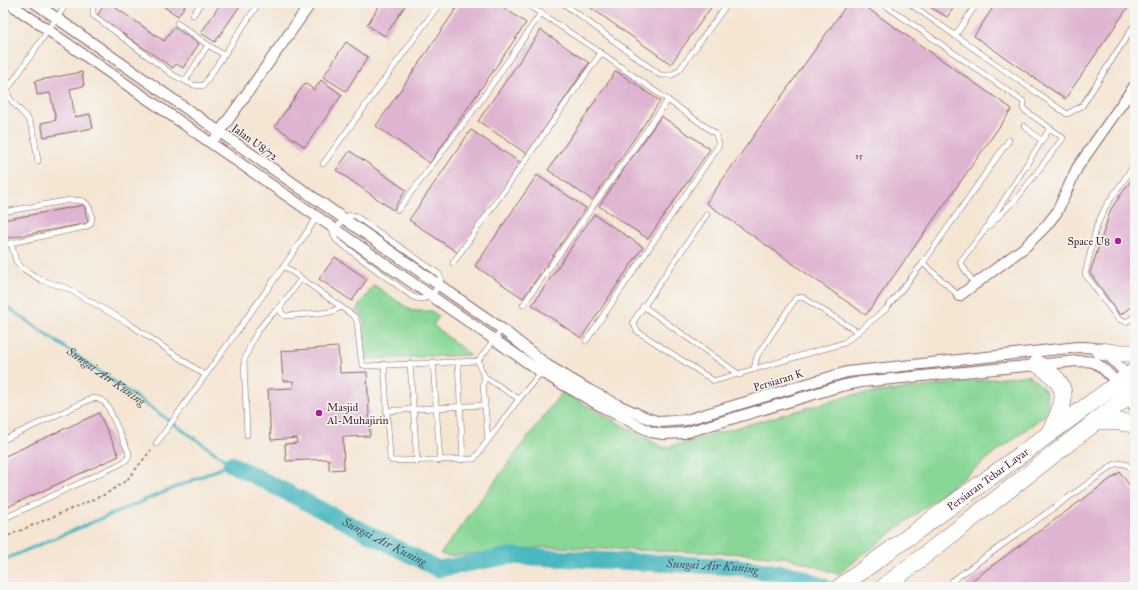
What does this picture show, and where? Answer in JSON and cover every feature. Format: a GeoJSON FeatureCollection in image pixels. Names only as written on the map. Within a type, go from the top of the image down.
{"type":"FeatureCollection","features":[{"type":"Feature","properties":{"kind":"main road"},"geometry":{"type":"LineString","coordinates":[[1100,351],[1135,353]]}},
{"type":"Feature","properties":{"kind":"main road"},"geometry":{"type":"LineString","coordinates":[[1037,364],[1050,372],[1058,380],[1063,391],[1063,400],[1060,413],[1049,434]]}},
{"type":"Feature","properties":{"kind":"main road","name":"Persiaran Tebar Layar"},"geometry":{"type":"LineString","coordinates":[[884,587],[1097,420],[1130,388]]}},
{"type":"Feature","properties":{"kind":"main road","name":"Persiaran Tebar Layar"},"geometry":{"type":"LineString","coordinates":[[840,587],[1049,434],[1130,388]]}},
{"type":"Feature","properties":{"kind":"main road"},"geometry":{"type":"LineString","coordinates":[[1097,420],[1135,424]]}},
{"type":"Feature","properties":{"kind":"street"},"geometry":{"type":"LineString","coordinates":[[9,3],[431,296]]}},
{"type":"Feature","properties":{"kind":"street","name":"Jalan U8/72"},"geometry":{"type":"LineString","coordinates":[[35,3],[460,300]]}},
{"type":"Feature","properties":{"kind":"street"},"geometry":{"type":"LineString","coordinates":[[211,142],[311,3]]}},
{"type":"Feature","properties":{"kind":"street"},"geometry":{"type":"LineString","coordinates":[[959,296],[1025,247],[1046,226],[1057,212],[1077,168],[1135,85]]}},
{"type":"Feature","properties":{"kind":"street","name":"Persiaran K"},"geometry":{"type":"LineString","coordinates":[[431,296],[494,340],[544,368],[618,405],[660,422],[686,420],[701,416],[847,372],[1078,347],[1093,348],[1111,359],[1130,388]]}},
{"type":"Feature","properties":{"kind":"street","name":"Persiaran K"},"geometry":{"type":"LineString","coordinates":[[460,300],[502,329],[544,368],[604,408],[651,432],[663,434],[674,434],[698,429],[841,386],[861,382],[1037,364],[1077,361],[1092,362],[1100,366],[1130,388]]}},
{"type":"Feature","properties":{"kind":"lane"},"geometry":{"type":"LineString","coordinates":[[38,161],[33,130],[28,119],[10,100],[4,91],[9,88],[67,3]]}},
{"type":"Feature","properties":{"kind":"lane"},"geometry":{"type":"LineString","coordinates":[[95,3],[93,6],[93,15],[173,75],[193,85],[204,86],[259,3]]}},
{"type":"Feature","properties":{"kind":"lane"},"geometry":{"type":"LineString","coordinates":[[192,15],[201,3]]}},
{"type":"Feature","properties":{"kind":"lane"},"geometry":{"type":"LineString","coordinates":[[323,164],[440,3]]}},
{"type":"Feature","properties":{"kind":"lane"},"geometry":{"type":"LineString","coordinates":[[525,3],[601,52],[716,134],[719,145],[586,341]]}},
{"type":"Feature","properties":{"kind":"lane"},"geometry":{"type":"LineString","coordinates":[[563,3],[660,75],[672,76],[680,69],[728,3]]}},
{"type":"Feature","properties":{"kind":"lane"},"geometry":{"type":"LineString","coordinates":[[882,3],[1024,102],[1023,109],[1063,138],[1018,197],[984,231]]}},
{"type":"Feature","properties":{"kind":"lane"},"geometry":{"type":"LineString","coordinates":[[910,3],[1067,114],[1082,106],[1135,24]]}},
{"type":"Feature","properties":{"kind":"lane"},"geometry":{"type":"LineString","coordinates":[[955,36],[978,3]]}},
{"type":"Feature","properties":{"kind":"lane"},"geometry":{"type":"LineString","coordinates":[[398,210],[479,103],[541,13]]}},
{"type":"Feature","properties":{"kind":"lane"},"geometry":{"type":"LineString","coordinates":[[178,23],[224,55]]}},
{"type":"Feature","properties":{"kind":"lane"},"geometry":{"type":"LineString","coordinates":[[185,81],[208,45]]}},
{"type":"Feature","properties":{"kind":"lane"},"geometry":{"type":"LineString","coordinates":[[454,263],[601,52]]}},
{"type":"Feature","properties":{"kind":"lane"},"geometry":{"type":"LineString","coordinates":[[523,305],[668,100]]}},
{"type":"Feature","properties":{"kind":"lane"},"geometry":{"type":"LineString","coordinates":[[1024,126],[1041,140]]}},
{"type":"Feature","properties":{"kind":"lane"},"geometry":{"type":"LineString","coordinates":[[974,285],[960,262],[984,231],[1050,128]]}},
{"type":"Feature","properties":{"kind":"lane"},"geometry":{"type":"LineString","coordinates":[[707,214],[633,322],[637,331],[714,381],[740,375],[754,369],[787,361],[844,343],[858,332],[886,309],[923,263],[1009,140]]}},
{"type":"Feature","properties":{"kind":"lane"},"geometry":{"type":"LineString","coordinates":[[1135,164],[1106,206],[1097,225],[1085,274],[1118,319],[1126,322],[1135,316]]}},
{"type":"Feature","properties":{"kind":"lane"},"geometry":{"type":"LineString","coordinates":[[3,212],[18,208],[70,200],[81,200],[89,207],[92,220],[90,224],[85,227],[3,244]]}},
{"type":"Feature","properties":{"kind":"lane"},"geometry":{"type":"LineString","coordinates":[[156,444],[284,266],[317,217]]}},
{"type":"Feature","properties":{"kind":"lane"},"geometry":{"type":"LineString","coordinates":[[335,229],[343,219]]}},
{"type":"Feature","properties":{"kind":"lane"},"geometry":{"type":"LineString","coordinates":[[11,243],[16,261],[22,268],[41,280],[67,288],[128,323],[205,375]]}},
{"type":"Feature","properties":{"kind":"lane"},"geometry":{"type":"LineString","coordinates":[[923,263],[959,296]]}},
{"type":"Feature","properties":{"kind":"lane"},"geometry":{"type":"LineString","coordinates":[[284,266],[355,317],[357,322],[361,359],[363,364],[366,366],[478,361],[502,329]]}},
{"type":"Feature","properties":{"kind":"lane"},"geometry":{"type":"LineString","coordinates":[[247,435],[244,361],[252,341],[259,329],[281,306],[301,279]]}},
{"type":"Feature","properties":{"kind":"lane"},"geometry":{"type":"LineString","coordinates":[[431,296],[439,285]]}},
{"type":"Feature","properties":{"kind":"lane"},"geometry":{"type":"LineString","coordinates":[[754,369],[757,356],[796,298],[802,297],[858,332]]}},
{"type":"Feature","properties":{"kind":"lane"},"geometry":{"type":"LineString","coordinates":[[281,306],[280,311],[285,316],[331,312],[341,307]]}},
{"type":"Feature","properties":{"kind":"lane"},"geometry":{"type":"LineString","coordinates":[[643,306],[740,375]]}},
{"type":"Feature","properties":{"kind":"lane"},"geometry":{"type":"LineString","coordinates":[[478,361],[485,377],[519,399]]}},
{"type":"Feature","properties":{"kind":"lane"},"geometry":{"type":"LineString","coordinates":[[433,362],[440,461]]}},
{"type":"Feature","properties":{"kind":"lane"},"geometry":{"type":"LineString","coordinates":[[458,362],[463,460]]}},
{"type":"Feature","properties":{"kind":"lane"},"geometry":{"type":"LineString","coordinates":[[410,363],[417,462]]}},
{"type":"Feature","properties":{"kind":"lane"},"geometry":{"type":"LineString","coordinates":[[384,364],[386,411],[391,460],[417,462],[474,459],[544,368]]}},
{"type":"Feature","properties":{"kind":"lane"},"geometry":{"type":"LineString","coordinates":[[485,377],[483,384],[488,440]]}},
{"type":"Feature","properties":{"kind":"lane"},"geometry":{"type":"LineString","coordinates":[[3,440],[93,398],[99,398],[108,407],[129,456],[120,464],[3,519]]}},
{"type":"Feature","properties":{"kind":"lane"},"geometry":{"type":"LineString","coordinates":[[386,411],[484,405]]}},
{"type":"Feature","properties":{"kind":"lane"},"geometry":{"type":"LineString","coordinates":[[950,587],[952,581],[1115,464],[1123,463],[1129,466],[1135,473]]}},
{"type":"Feature","properties":{"kind":"path"},"geometry":{"type":"LineString","coordinates":[[3,538],[106,494],[127,480],[156,444]]}},
{"type":"Feature","properties":{"kind":"green space"},"geometry":{"type":"Polygon","coordinates":[[[374,285],[412,311],[431,311],[439,316],[433,325],[470,355],[365,359],[364,317],[356,310],[374,285]]]}},
{"type":"Feature","properties":{"kind":"green space"},"geometry":{"type":"Polygon","coordinates":[[[1028,375],[1045,391],[1048,401],[1046,414],[838,574],[790,558],[748,554],[548,547],[448,556],[440,554],[562,392],[664,448],[853,395],[1028,375]]]}},
{"type":"Feature","properties":{"kind":"building"},"geometry":{"type":"Polygon","coordinates":[[[105,3],[126,3],[123,7],[119,4],[116,8],[164,41],[174,27],[199,44],[183,68],[176,64],[173,68],[97,16],[105,3]]]}},
{"type":"Feature","properties":{"kind":"building"},"geometry":{"type":"Polygon","coordinates":[[[166,3],[187,3],[178,16],[164,7],[166,3]]]}},
{"type":"Feature","properties":{"kind":"building"},"geometry":{"type":"Polygon","coordinates":[[[221,3],[242,3],[215,42],[201,33],[221,3]]]}},
{"type":"Feature","properties":{"kind":"building"},"geometry":{"type":"Polygon","coordinates":[[[381,3],[407,3],[385,36],[367,25],[381,3]]]}},
{"type":"Feature","properties":{"kind":"building"},"geometry":{"type":"Polygon","coordinates":[[[460,3],[497,3],[526,23],[430,163],[376,126],[460,3]]]}},
{"type":"Feature","properties":{"kind":"building"},"geometry":{"type":"Polygon","coordinates":[[[584,3],[714,3],[671,64],[584,3]]]}},
{"type":"Feature","properties":{"kind":"building"},"geometry":{"type":"Polygon","coordinates":[[[848,3],[860,3],[1012,109],[866,315],[706,203],[848,3]]]}},
{"type":"Feature","properties":{"kind":"building"},"geometry":{"type":"Polygon","coordinates":[[[923,3],[957,3],[947,17],[923,3]]]}},
{"type":"Feature","properties":{"kind":"building"},"geometry":{"type":"Polygon","coordinates":[[[996,3],[1131,3],[1065,99],[974,36],[996,3]]]}},
{"type":"Feature","properties":{"kind":"building"},"geometry":{"type":"Polygon","coordinates":[[[541,30],[589,63],[527,154],[478,121],[541,30]]]}},
{"type":"Feature","properties":{"kind":"building"},"geometry":{"type":"Polygon","coordinates":[[[346,42],[368,57],[346,91],[323,77],[346,42]]]}},
{"type":"Feature","properties":{"kind":"building"},"geometry":{"type":"Polygon","coordinates":[[[3,54],[6,68],[3,69],[3,54]]]}},
{"type":"Feature","properties":{"kind":"building"},"geometry":{"type":"Polygon","coordinates":[[[616,71],[660,101],[592,200],[548,170],[616,71]]]}},
{"type":"Feature","properties":{"kind":"building"},"geometry":{"type":"Polygon","coordinates":[[[82,72],[84,86],[70,89],[75,117],[90,114],[93,128],[44,137],[41,123],[56,120],[50,93],[37,95],[35,81],[82,72]]]}},
{"type":"Feature","properties":{"kind":"building"},"geometry":{"type":"Polygon","coordinates":[[[321,80],[342,95],[305,147],[275,126],[305,83],[314,90],[321,80]]]}},
{"type":"Feature","properties":{"kind":"building"},"geometry":{"type":"Polygon","coordinates":[[[661,116],[710,149],[648,239],[599,206],[661,116]]]}},
{"type":"Feature","properties":{"kind":"building"},"geometry":{"type":"Polygon","coordinates":[[[471,130],[521,163],[458,253],[409,220],[471,130]]]}},
{"type":"Feature","properties":{"kind":"building"},"geometry":{"type":"Polygon","coordinates":[[[350,151],[406,190],[393,210],[336,170],[350,151]]]}},
{"type":"Feature","properties":{"kind":"building","name":"Space U8"},"geometry":{"type":"Polygon","coordinates":[[[1135,174],[1135,304],[1120,315],[1090,273],[1111,209],[1135,174]]]}},
{"type":"Feature","properties":{"kind":"building"},"geometry":{"type":"Polygon","coordinates":[[[537,175],[586,208],[523,298],[475,266],[537,175]]]}},
{"type":"Feature","properties":{"kind":"building"},"geometry":{"type":"Polygon","coordinates":[[[84,205],[88,223],[3,239],[3,220],[84,205]]]}},
{"type":"Feature","properties":{"kind":"building"},"geometry":{"type":"Polygon","coordinates":[[[594,214],[643,247],[581,338],[532,305],[594,214]]]}},
{"type":"Feature","properties":{"kind":"building"},"geometry":{"type":"Polygon","coordinates":[[[335,257],[367,279],[352,301],[319,279],[335,257]]]}},
{"type":"Feature","properties":{"kind":"building","name":"Masjid Al-Muhajirin"},"geometry":{"type":"Polygon","coordinates":[[[338,347],[340,373],[367,372],[370,436],[343,437],[344,469],[329,470],[329,459],[286,461],[285,444],[297,443],[297,438],[271,440],[268,389],[293,388],[293,381],[283,381],[281,351],[338,347]]]}},
{"type":"Feature","properties":{"kind":"building"},"geometry":{"type":"Polygon","coordinates":[[[99,413],[119,456],[3,509],[3,457],[99,413]]]}},
{"type":"Feature","properties":{"kind":"building"},"geometry":{"type":"Polygon","coordinates":[[[1120,472],[1135,493],[1135,587],[963,587],[1120,472]]]}},
{"type":"Feature","properties":{"kind":"waterway","name":"Sungai Air Kuning"},"geometry":{"type":"LineString","coordinates":[[3,304],[231,464]]}},
{"type":"Feature","properties":{"kind":"waterway"},"geometry":{"type":"LineString","coordinates":[[3,560],[231,464]]}},
{"type":"Feature","properties":{"kind":"waterway","name":"Sungai Air Kuning"},"geometry":{"type":"LineString","coordinates":[[231,464],[438,569],[510,556],[737,567],[798,576],[824,587]]}},
{"type":"Feature","properties":{"kind":"place","name":"Space U8"},"geometry":{"type":"Point","coordinates":[1118,241]}},
{"type":"Feature","properties":{"kind":"place","name":"Masjid Al-Muhajirin"},"geometry":{"type":"Point","coordinates":[319,413]}}]}
